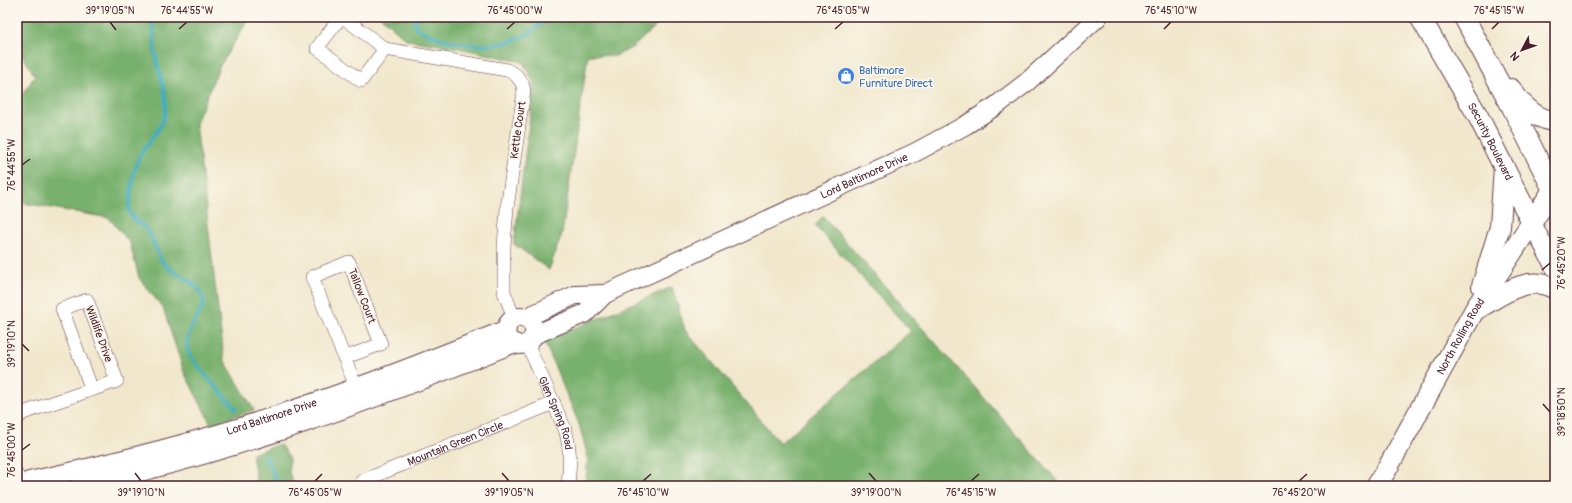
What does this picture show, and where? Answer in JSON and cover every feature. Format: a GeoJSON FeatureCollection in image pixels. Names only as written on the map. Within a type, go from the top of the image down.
{"type":"FeatureCollection","features":[{"type":"Feature","properties":{"kind":"main road","name":"Lord Baltimore Drive"},"geometry":{"type":"LineString","coordinates":[[23,480],[180,445],[290,411],[520,331],[586,313],[605,294],[916,152],[966,125],[1027,82],[1098,17]]}},
{"type":"Feature","properties":{"kind":"main road","name":"Security Boulevard"},"geometry":{"type":"LineString","coordinates":[[1420,17],[1454,72],[1555,268]]}},
{"type":"Feature","properties":{"kind":"main road"},"geometry":{"type":"LineString","coordinates":[[1467,22],[1518,100],[1536,115],[1548,121],[1555,121]]}},
{"type":"Feature","properties":{"kind":"main road"},"geometry":{"type":"LineString","coordinates":[[1467,22],[1554,189]]}},
{"type":"Feature","properties":{"kind":"main road"},"geometry":{"type":"LineString","coordinates":[[1475,310],[1500,227],[1504,167]]}},
{"type":"Feature","properties":{"kind":"main road","name":"North Rolling Road"},"geometry":{"type":"LineString","coordinates":[[1376,486],[1387,469],[1475,310],[1531,221],[1554,189]]}},
{"type":"Feature","properties":{"kind":"main road"},"geometry":{"type":"LineString","coordinates":[[1475,310],[1523,284],[1541,284],[1555,289]]}},
{"type":"Feature","properties":{"kind":"main road","name":"Lord Baltimore Drive"},"geometry":{"type":"LineString","coordinates":[[80,486],[174,464],[250,442],[389,394],[520,331]]}},
{"type":"Feature","properties":{"kind":"street","name":"Kettle Court"},"geometry":{"type":"LineString","coordinates":[[385,49],[361,81],[317,48],[342,17],[385,49],[496,67],[516,75],[522,83],[524,91],[507,208],[504,246],[504,292],[520,331]]}},
{"type":"Feature","properties":{"kind":"street","name":"Tallow Court"},"geometry":{"type":"LineString","coordinates":[[344,358],[381,344],[349,262],[312,277],[344,358],[356,387]]}},
{"type":"Feature","properties":{"kind":"street","name":"Wildlife Drive"},"geometry":{"type":"LineString","coordinates":[[17,418],[23,413],[92,390],[117,381],[87,300],[62,309],[92,390]]}},
{"type":"Feature","properties":{"kind":"street","name":"Glen Spring Road"},"geometry":{"type":"LineString","coordinates":[[520,331],[554,403],[569,444],[570,456],[568,486]]}},
{"type":"Feature","properties":{"kind":"street","name":"Mountain Green Circle"},"geometry":{"type":"LineString","coordinates":[[364,486],[362,481],[554,403]]}},
{"type":"Feature","properties":{"kind":"green space"},"geometry":{"type":"Polygon","coordinates":[[[17,17],[250,17],[219,67],[196,123],[224,359],[254,410],[211,424],[184,372],[163,308],[139,278],[130,243],[109,218],[17,202],[17,102],[35,76],[17,47],[17,17]]]}},
{"type":"Feature","properties":{"kind":"green space"},"geometry":{"type":"Polygon","coordinates":[[[381,17],[672,17],[659,23],[633,47],[616,56],[588,55],[562,234],[549,270],[514,244],[534,84],[523,62],[458,48],[407,40],[381,17]]]}},
{"type":"Feature","properties":{"kind":"green space"},"geometry":{"type":"Polygon","coordinates":[[[823,216],[1062,486],[585,486],[588,458],[579,424],[544,341],[672,287],[685,330],[780,443],[911,331],[815,226],[823,216]]]}},
{"type":"Feature","properties":{"kind":"green space"},"geometry":{"type":"Polygon","coordinates":[[[280,444],[289,458],[289,473],[294,486],[257,486],[252,454],[280,444]]]}},
{"type":"Feature","properties":{"kind":"waterway"},"geometry":{"type":"LineString","coordinates":[[153,17],[154,46],[166,106],[161,124],[144,149],[137,163],[133,177],[129,210],[133,218],[148,232],[159,256],[165,265],[191,282],[200,291],[204,303],[188,336],[188,351],[202,372],[236,409]]}},
{"type":"Feature","properties":{"kind":"waterway"},"geometry":{"type":"LineString","coordinates":[[414,17],[416,28],[442,39],[471,45],[500,44],[513,41],[526,35],[552,17]]}},
{"type":"Feature","properties":{"kind":"waterway"},"geometry":{"type":"LineString","coordinates":[[265,455],[279,486]]}},
{"type":"Feature","properties":{"kind":"place","name":"Baltimore Furniture Direct"},"geometry":{"type":"Point","coordinates":[846,76]}}]}
